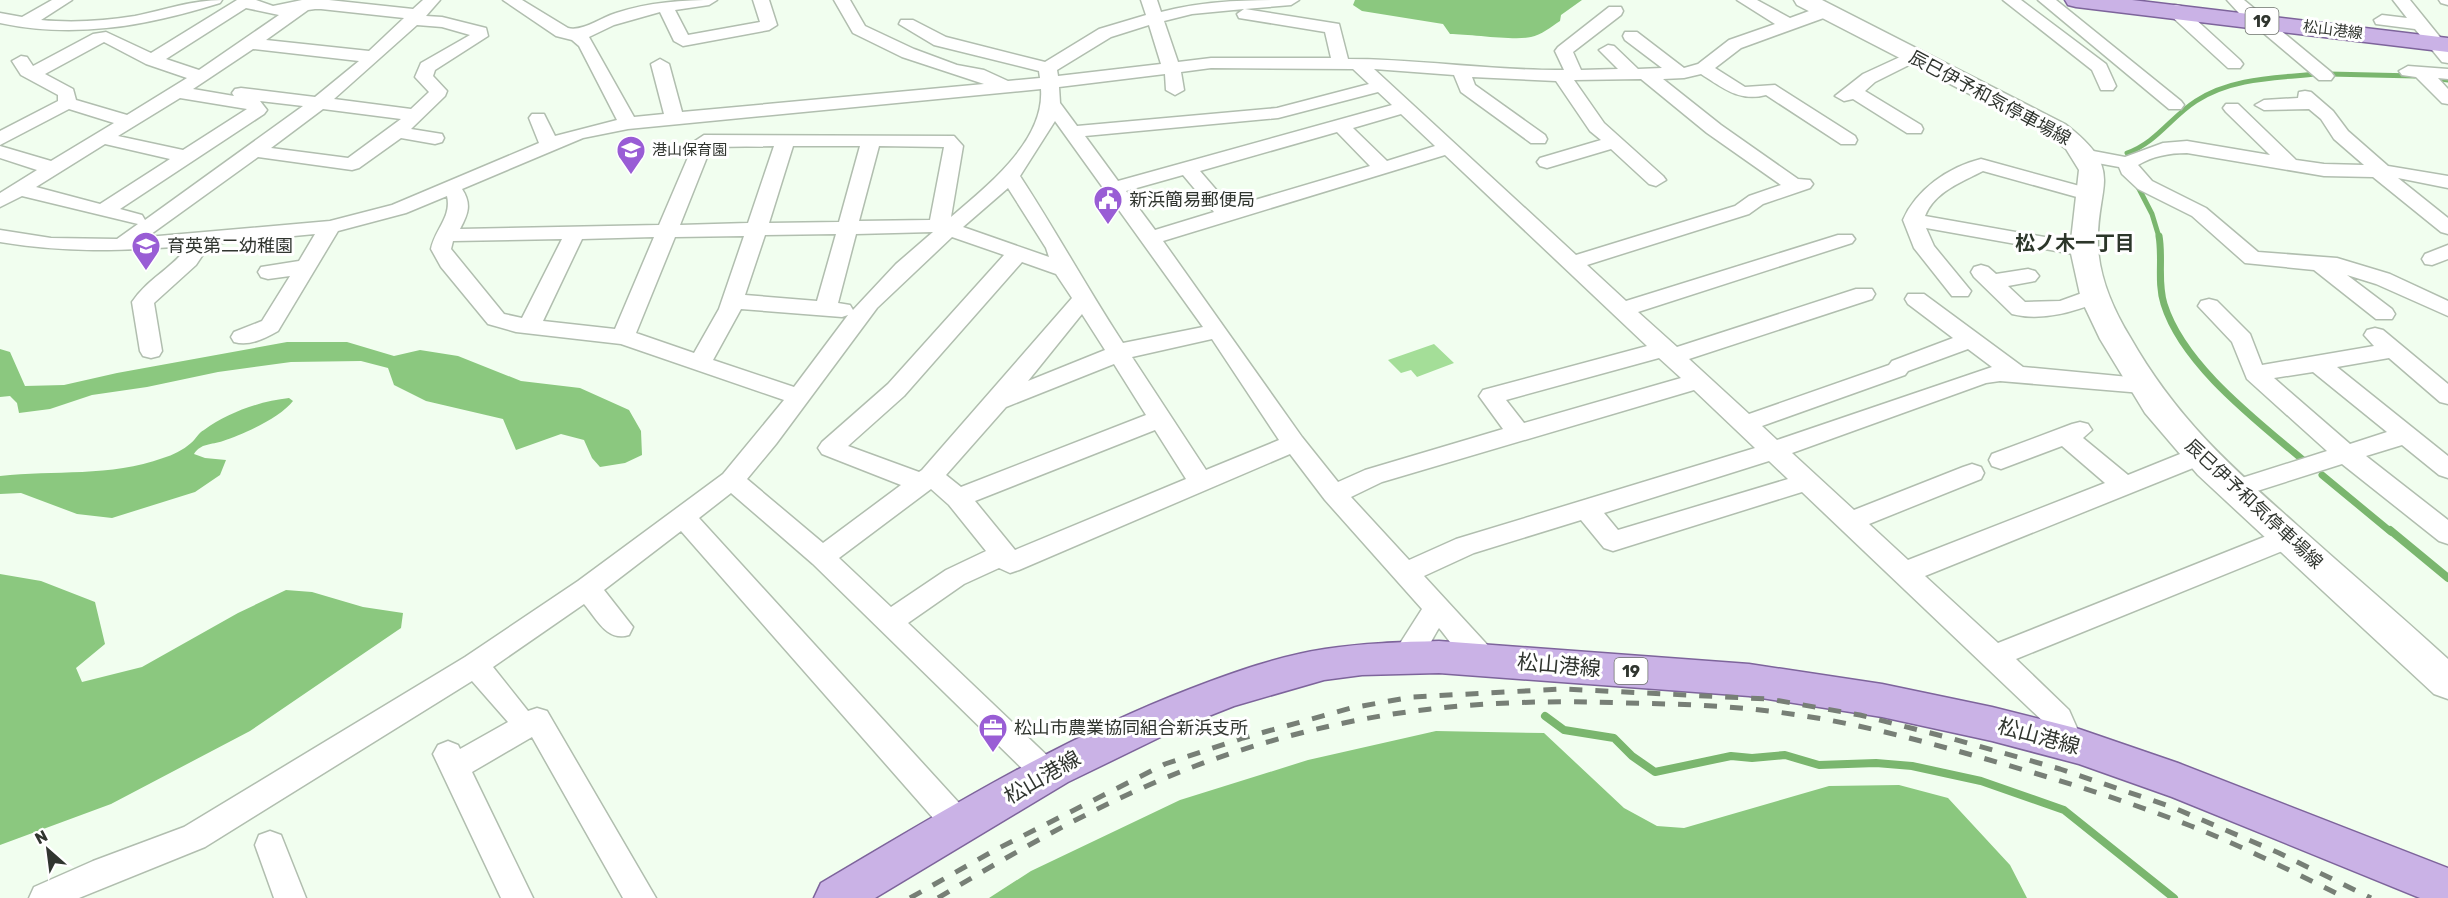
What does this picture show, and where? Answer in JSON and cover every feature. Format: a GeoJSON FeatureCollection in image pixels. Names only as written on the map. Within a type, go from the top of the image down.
{"type":"FeatureCollection","features":[{"type":"Feature","properties":{"kind":"main road","name":"松山港線"},"geometry":{"type":"LineString","coordinates":[[2076,0],[2175,10],[2262,27],[2443,48]]}},
{"type":"Feature","properties":{"kind":"main road","name":"辰巳伊予和気停車場線"},"geometry":{"type":"LineString","coordinates":[[1815,5],[2056,129],[2079,146],[2088,156],[2094,177],[2084,230],[2084,250],[2096,295],[2107,324],[2142,385],[2199,456],[2448,683]]}},
{"type":"Feature","properties":{"kind":"main road","name":"松山港線"},"geometry":{"type":"LineString","coordinates":[[836,898],[1046,773],[1159,717],[1223,692],[1292,671],[1360,660],[1406,656],[1483,659],[1768,683],[1903,704],[2069,744],[2250,808],[2448,889]]}},
{"type":"Feature","properties":{"kind":"street"},"geometry":{"type":"LineString","coordinates":[[2,8],[24,23],[49,27],[101,26],[166,8],[214,0]]}},
{"type":"Feature","properties":{"kind":"street"},"geometry":{"type":"LineString","coordinates":[[122,245],[321,104],[432,0]]}},
{"type":"Feature","properties":{"kind":"street"},"geometry":{"type":"LineString","coordinates":[[515,2],[541,0]]}},
{"type":"Feature","properties":{"kind":"street"},"geometry":{"type":"LineString","coordinates":[[578,36],[602,23],[709,0]]}},
{"type":"Feature","properties":{"kind":"street"},"geometry":{"type":"LineString","coordinates":[[666,8],[683,41],[769,25],[761,0]]}},
{"type":"Feature","properties":{"kind":"street"},"geometry":{"type":"LineString","coordinates":[[842,0],[856,27],[885,42],[941,65],[988,78],[1005,87]]}},
{"type":"Feature","properties":{"kind":"street"},"geometry":{"type":"LineString","coordinates":[[1149,0],[1176,82],[1175,90]]}},
{"type":"Feature","properties":{"kind":"street"},"geometry":{"type":"LineString","coordinates":[[45,898],[104,871],[194,837],[475,664],[587,588],[732,480],[799,397],[862,312],[945,227],[1010,176],[1046,121],[1049,85],[1105,33],[1192,9],[1240,2],[1292,0]]}},
{"type":"Feature","properties":{"kind":"street"},"geometry":{"type":"LineString","coordinates":[[1745,0],[1788,24]]}},
{"type":"Feature","properties":{"kind":"street"},"geometry":{"type":"LineString","coordinates":[[2011,0],[2100,68],[2107,86]]}},
{"type":"Feature","properties":{"kind":"street"},"geometry":{"type":"LineString","coordinates":[[2046,0],[2175,105]]}},
{"type":"Feature","properties":{"kind":"street"},"geometry":{"type":"LineString","coordinates":[[2235,0],[2262,27],[2325,76]]}},
{"type":"Feature","properties":{"kind":"street"},"geometry":{"type":"LineString","coordinates":[[2401,0],[2419,24],[2443,48]]}},
{"type":"Feature","properties":{"kind":"street"},"geometry":{"type":"LineString","coordinates":[[152,60],[240,4],[251,2],[268,11],[306,4],[416,17],[480,32],[480,36],[427,68],[424,77],[438,91],[436,96],[397,132],[352,164],[254,151]]}},
{"type":"Feature","properties":{"kind":"street"},"geometry":{"type":"LineString","coordinates":[[515,2],[562,32],[578,36],[586,43],[628,123]]}},
{"type":"Feature","properties":{"kind":"street"},"geometry":{"type":"LineString","coordinates":[[1240,2],[1246,15],[1333,28],[1349,64],[1380,86],[1994,656],[2059,720],[2069,744]]}},
{"type":"Feature","properties":{"kind":"street"},"geometry":{"type":"LineString","coordinates":[[6,195],[201,77],[306,4]]}},
{"type":"Feature","properties":{"kind":"street"},"geometry":{"type":"LineString","coordinates":[[0,236],[51,244],[122,245],[330,226],[399,209],[452,188],[486,170],[578,134],[628,123],[1005,87],[1049,85],[1170,66],[1211,63],[1411,65],[1526,76],[1679,73],[1704,68],[1735,44],[1788,24],[1815,5]]}},
{"type":"Feature","properties":{"kind":"street"},"geometry":{"type":"LineString","coordinates":[[49,27],[69,6]]}},
{"type":"Feature","properties":{"kind":"street"},"geometry":{"type":"LineString","coordinates":[[24,23],[69,6]]}},
{"type":"Feature","properties":{"kind":"street"},"geometry":{"type":"LineString","coordinates":[[2175,10],[2234,64]]}},
{"type":"Feature","properties":{"kind":"street"},"geometry":{"type":"LineString","coordinates":[[1615,11],[1564,51],[1568,75],[1597,127],[1656,180]]}},
{"type":"Feature","properties":{"kind":"street"},"geometry":{"type":"LineString","coordinates":[[2382,20],[2419,24]]}},
{"type":"Feature","properties":{"kind":"street"},"geometry":{"type":"LineString","coordinates":[[885,42],[909,25],[940,41],[1049,85],[1072,132],[1218,331],[1294,443],[1334,494],[1483,659]]}},
{"type":"Feature","properties":{"kind":"street"},"geometry":{"type":"LineString","coordinates":[[1632,36],[1679,73]]}},
{"type":"Feature","properties":{"kind":"street"},"geometry":{"type":"LineString","coordinates":[[66,103],[67,93],[27,67],[99,38],[106,38],[152,60],[201,77]]}},
{"type":"Feature","properties":{"kind":"street"},"geometry":{"type":"LineString","coordinates":[[249,43],[373,57]]}},
{"type":"Feature","properties":{"kind":"street"},"geometry":{"type":"LineString","coordinates":[[1570,264],[1742,210],[1756,200],[1799,185],[1714,129],[1608,50]]}},
{"type":"Feature","properties":{"kind":"street"},"geometry":{"type":"LineString","coordinates":[[1910,124],[1849,94],[1869,78],[1913,56]]}},
{"type":"Feature","properties":{"kind":"street"},"geometry":{"type":"LineString","coordinates":[[660,64],[675,119]]}},
{"type":"Feature","properties":{"kind":"street"},"geometry":{"type":"LineString","coordinates":[[1704,68],[1742,94],[1754,94],[1769,89],[1850,140]]}},
{"type":"Feature","properties":{"kind":"street"},"geometry":{"type":"LineString","coordinates":[[1461,70],[1467,88],[1538,139]]}},
{"type":"Feature","properties":{"kind":"street"},"geometry":{"type":"LineString","coordinates":[[2448,74],[2414,71],[2448,99]]}},
{"type":"Feature","properties":{"kind":"street"},"geometry":{"type":"LineString","coordinates":[[1072,132],[1278,113],[1380,86]]}},
{"type":"Feature","properties":{"kind":"street"},"geometry":{"type":"LineString","coordinates":[[181,89],[416,115]]}},
{"type":"Feature","properties":{"kind":"street"},"geometry":{"type":"LineString","coordinates":[[103,211],[255,113],[258,108],[181,89]]}},
{"type":"Feature","properties":{"kind":"street"},"geometry":{"type":"LineString","coordinates":[[2290,164],[2245,109],[2309,100],[2327,115],[2341,135],[2380,172],[2448,228]]}},
{"type":"Feature","properties":{"kind":"street"},"geometry":{"type":"LineString","coordinates":[[0,139],[66,103],[129,121]]}},
{"type":"Feature","properties":{"kind":"street"},"geometry":{"type":"LineString","coordinates":[[1113,189],[1403,108]]}},
{"type":"Feature","properties":{"kind":"street"},"geometry":{"type":"LineString","coordinates":[[538,118],[549,145]]}},
{"type":"Feature","properties":{"kind":"street"},"geometry":{"type":"LineString","coordinates":[[1341,126],[1383,168]]}},
{"type":"Feature","properties":{"kind":"street"},"geometry":{"type":"LineString","coordinates":[[397,132],[435,138]]}},
{"type":"Feature","properties":{"kind":"street"},"geometry":{"type":"LineString","coordinates":[[102,138],[187,157]]}},
{"type":"Feature","properties":{"kind":"street"},"geometry":{"type":"LineString","coordinates":[[700,363],[734,301],[786,140]]}},
{"type":"Feature","properties":{"kind":"street"},"geometry":{"type":"LineString","coordinates":[[826,309],[871,140]]}},
{"type":"Feature","properties":{"kind":"street"},"geometry":{"type":"LineString","coordinates":[[623,338],[704,141],[947,140],[954,146],[945,227]]}},
{"type":"Feature","properties":{"kind":"street"},"geometry":{"type":"LineString","coordinates":[[1546,162],[1612,142]]}},
{"type":"Feature","properties":{"kind":"street"},"geometry":{"type":"LineString","coordinates":[[2088,156],[2128,162],[2170,147],[2187,147],[2324,170],[2380,172],[2448,182]]}},
{"type":"Feature","properties":{"kind":"street"},"geometry":{"type":"LineString","coordinates":[[1150,238],[1446,149]]}},
{"type":"Feature","properties":{"kind":"street"},"geometry":{"type":"LineString","coordinates":[[0,152],[52,168]]}},
{"type":"Feature","properties":{"kind":"street"},"geometry":{"type":"LineString","coordinates":[[2128,162],[2130,170],[2145,184],[2199,212],[2252,258],[2316,261],[2383,279],[2448,309]]}},
{"type":"Feature","properties":{"kind":"street"},"geometry":{"type":"LineString","coordinates":[[1960,291],[1927,250],[1913,220],[1918,204],[1941,184],[1981,165],[2091,195]]}},
{"type":"Feature","properties":{"kind":"street"},"geometry":{"type":"LineString","coordinates":[[1187,168],[1227,215]]}},
{"type":"Feature","properties":{"kind":"street"},"geometry":{"type":"LineString","coordinates":[[1010,176],[1056,248],[1064,269],[1201,482]]}},
{"type":"Feature","properties":{"kind":"street"},"geometry":{"type":"LineString","coordinates":[[452,188],[458,197],[459,213],[441,249],[448,262],[496,319],[529,326],[623,338],[799,397]]}},
{"type":"Feature","properties":{"kind":"street"},"geometry":{"type":"LineString","coordinates":[[6,195],[103,211],[135,219]]}},
{"type":"Feature","properties":{"kind":"street"},"geometry":{"type":"LineString","coordinates":[[1913,220],[2084,250]]}},
{"type":"Feature","properties":{"kind":"street"},"geometry":{"type":"LineString","coordinates":[[242,337],[256,334],[270,326],[330,226]]}},
{"type":"Feature","properties":{"kind":"street"},"geometry":{"type":"LineString","coordinates":[[446,235],[945,227],[1064,269]]}},
{"type":"Feature","properties":{"kind":"street"},"geometry":{"type":"LineString","coordinates":[[529,326],[575,233]]}},
{"type":"Feature","properties":{"kind":"street"},"geometry":{"type":"LineString","coordinates":[[151,351],[143,302],[150,293],[189,260],[203,238]]}},
{"type":"Feature","properties":{"kind":"street"},"geometry":{"type":"LineString","coordinates":[[1620,310],[1845,239]]}},
{"type":"Feature","properties":{"kind":"street"},"geometry":{"type":"LineString","coordinates":[[1017,254],[896,390],[830,448],[926,480],[958,498],[1010,563],[1294,443]]}},
{"type":"Feature","properties":{"kind":"street"},"geometry":{"type":"LineString","coordinates":[[2316,261],[2384,314]]}},
{"type":"Feature","properties":{"kind":"street"},"geometry":{"type":"LineString","coordinates":[[268,272],[306,267]]}},
{"type":"Feature","properties":{"kind":"street"},"geometry":{"type":"LineString","coordinates":[[2028,276],[1986,277],[2020,309],[2063,308],[2096,295]]}},
{"type":"Feature","properties":{"kind":"street"},"geometry":{"type":"LineString","coordinates":[[1519,433],[1491,396],[1667,353],[1864,294]]}},
{"type":"Feature","properties":{"kind":"street"},"geometry":{"type":"LineString","coordinates":[[822,557],[926,480],[998,401],[1083,299]]}},
{"type":"Feature","properties":{"kind":"street"},"geometry":{"type":"LineString","coordinates":[[1916,299],[2019,375]]}},
{"type":"Feature","properties":{"kind":"street"},"geometry":{"type":"LineString","coordinates":[[734,301],[862,312]]}},
{"type":"Feature","properties":{"kind":"street"},"geometry":{"type":"LineString","coordinates":[[2209,306],[2242,339],[2255,374],[2346,454],[2448,534]]}},
{"type":"Feature","properties":{"kind":"street"},"geometry":{"type":"LineString","coordinates":[[998,401],[1119,356],[1135,347],[1218,331]]}},
{"type":"Feature","properties":{"kind":"street"},"geometry":{"type":"LineString","coordinates":[[2375,335],[2448,396]]}},
{"type":"Feature","properties":{"kind":"street"},"geometry":{"type":"LineString","coordinates":[[1744,424],[1897,370],[1900,366],[1969,340]]}},
{"type":"Feature","properties":{"kind":"street"},"geometry":{"type":"LineString","coordinates":[[2255,374],[2393,351]]}},
{"type":"Feature","properties":{"kind":"street"},"geometry":{"type":"LineString","coordinates":[[2317,363],[2448,469]]}},
{"type":"Feature","properties":{"kind":"street"},"geometry":{"type":"LineString","coordinates":[[1406,573],[1465,546],[1772,451],[1983,376],[2019,375],[2142,385]]}},
{"type":"Feature","properties":{"kind":"street"},"geometry":{"type":"LineString","coordinates":[[1334,494],[1374,476],[1697,381]]}},
{"type":"Feature","properties":{"kind":"street"},"geometry":{"type":"LineString","coordinates":[[958,498],[1161,419]]}},
{"type":"Feature","properties":{"kind":"street"},"geometry":{"type":"LineString","coordinates":[[2006,451],[2072,433],[2126,486]]}},
{"type":"Feature","properties":{"kind":"street"},"geometry":{"type":"LineString","coordinates":[[2235,489],[2405,435]]}},
{"type":"Feature","properties":{"kind":"street"},"geometry":{"type":"LineString","coordinates":[[1904,573],[2199,456]]}},
{"type":"Feature","properties":{"kind":"street"},"geometry":{"type":"LineString","coordinates":[[1849,522],[1972,473]]}},
{"type":"Feature","properties":{"kind":"street"},"geometry":{"type":"LineString","coordinates":[[732,480],[822,557],[1046,773]]}},
{"type":"Feature","properties":{"kind":"street"},"geometry":{"type":"LineString","coordinates":[[1586,509],[1613,541],[1806,482]]}},
{"type":"Feature","properties":{"kind":"street"},"geometry":{"type":"LineString","coordinates":[[683,516],[959,825]]}},
{"type":"Feature","properties":{"kind":"street"},"geometry":{"type":"LineString","coordinates":[[1994,656],[2289,538]]}},
{"type":"Feature","properties":{"kind":"street"},"geometry":{"type":"LineString","coordinates":[[889,622],[955,577],[1003,554]]}},
{"type":"Feature","properties":{"kind":"street"},"geometry":{"type":"LineString","coordinates":[[587,588],[618,627]]}},
{"type":"Feature","properties":{"kind":"street"},"geometry":{"type":"LineString","coordinates":[[1406,656],[1437,608]]}},
{"type":"Feature","properties":{"kind":"street"},"geometry":{"type":"LineString","coordinates":[[475,664],[514,712]]}},
{"type":"Feature","properties":{"kind":"street"},"geometry":{"type":"LineString","coordinates":[[517,898],[451,760],[537,720],[640,898]]}},
{"type":"Feature","properties":{"kind":"street"},"geometry":{"type":"LineString","coordinates":[[270,845],[290,898]]}},
{"type":"Feature","properties":{"kind":"green space"},"geometry":{"type":"Polygon","coordinates":[[[1355,0],[1582,0],[1561,15],[1560,21],[1542,33],[1531,37],[1514,38],[1450,34],[1443,24],[1362,11],[1353,5],[1355,0]]]}},
{"type":"Feature","properties":{"kind":"green space"},"geometry":{"type":"Polygon","coordinates":[[[287,342],[347,342],[394,356],[420,350],[458,356],[521,381],[580,388],[629,410],[641,431],[642,455],[625,463],[600,467],[592,458],[584,440],[561,434],[516,450],[503,419],[426,401],[394,385],[388,368],[361,361],[291,362],[218,372],[147,387],[92,395],[50,409],[19,413],[17,403],[10,396],[0,397],[0,349],[10,352],[25,386],[64,385],[287,342]]]}},
{"type":"Feature","properties":{"kind":"green space"},"geometry":{"type":"Polygon","coordinates":[[[1434,344],[1454,363],[1417,377],[1411,370],[1401,373],[1388,360],[1434,344]]]}},
{"type":"Feature","properties":{"kind":"green space"},"geometry":{"type":"Polygon","coordinates":[[[289,398],[293,401],[287,407],[261,425],[197,450],[194,454],[205,458],[226,460],[220,475],[195,492],[112,518],[77,514],[21,493],[0,494],[0,476],[123,468],[167,457],[185,448],[202,431],[233,413],[267,402],[289,398]]]}},
{"type":"Feature","properties":{"kind":"green space"},"geometry":{"type":"Polygon","coordinates":[[[0,574],[41,581],[95,602],[105,644],[76,668],[82,682],[142,667],[238,613],[286,590],[312,592],[363,607],[403,613],[401,628],[250,731],[111,804],[0,845],[0,574]]]}},
{"type":"Feature","properties":{"kind":"green space"},"geometry":{"type":"Polygon","coordinates":[[[1436,731],[1544,733],[1624,808],[1657,826],[1684,828],[1829,786],[1899,785],[1948,798],[2010,865],[2027,898],[989,898],[1031,871],[1180,800],[1308,760],[1436,731]]]}},
{"type":"Feature","properties":{"kind":"waterway"},"geometry":{"type":"LineString","coordinates":[[2127,153],[2146,143],[2187,107],[2210,93],[2254,80],[2316,74]]}},
{"type":"Feature","properties":{"kind":"waterway"},"geometry":{"type":"LineString","coordinates":[[2329,74],[2415,76]]}},
{"type":"Feature","properties":{"kind":"waterway"},"geometry":{"type":"LineString","coordinates":[[2433,78],[2448,80]]}},
{"type":"Feature","properties":{"kind":"waterway"},"geometry":{"type":"LineString","coordinates":[[2136,183],[2152,214],[2159,237]]}},
{"type":"Feature","properties":{"kind":"waterway"},"geometry":{"type":"LineString","coordinates":[[2159,236],[2162,296],[2174,327],[2187,348],[2223,390],[2303,460]]}},
{"type":"Feature","properties":{"kind":"waterway"},"geometry":{"type":"LineString","coordinates":[[2322,475],[2391,532]]}},
{"type":"Feature","properties":{"kind":"waterway"},"geometry":{"type":"LineString","coordinates":[[2390,530],[2448,578]]}},
{"type":"Feature","properties":{"kind":"waterway"},"geometry":{"type":"LineString","coordinates":[[1545,716],[1564,730],[1614,738],[1632,756],[1655,772],[1731,756],[1752,758],[1785,755],[1819,765],[1876,763],[1912,766],[1981,781],[2064,810],[2174,898]]}},
{"type":"Feature","properties":{"kind":"railway"},"geometry":{"type":"LineString","coordinates":[[910,898],[995,850],[1165,764],[1243,738],[1351,708],[1412,697],[1562,689],[1769,699],[1860,715],[1950,738],[2060,769],[2172,807],[2279,853],[2371,898]]}},
{"type":"Feature","properties":{"kind":"railway"},"geometry":{"type":"LineString","coordinates":[[938,898],[1047,835],[1122,797],[1238,751],[1288,736],[1383,716],[1430,709],[1526,702],[1691,705],[1755,709],[1866,728],[1979,757],[2165,816],[2269,860],[2346,898]]}},
{"type":"Feature","properties":{"kind":"place","name":"港山保育園"},"geometry":{"type":"Point","coordinates":[631,176]}},
{"type":"Feature","properties":{"kind":"place","name":"新浜簡易郵便局"},"geometry":{"type":"Point","coordinates":[1108,226]}},
{"type":"Feature","properties":{"kind":"place","name":"育英第二幼稚園"},"geometry":{"type":"Point","coordinates":[146,272]}},
{"type":"Feature","properties":{"kind":"place","name":"松山市農業協同組合新浜支所"},"geometry":{"type":"Point","coordinates":[993,754]}},
{"type":"Feature","properties":{"kind":"district","name":"松ノ木一丁目"},"geometry":{"type":"Point","coordinates":[2075,243]}}]}
